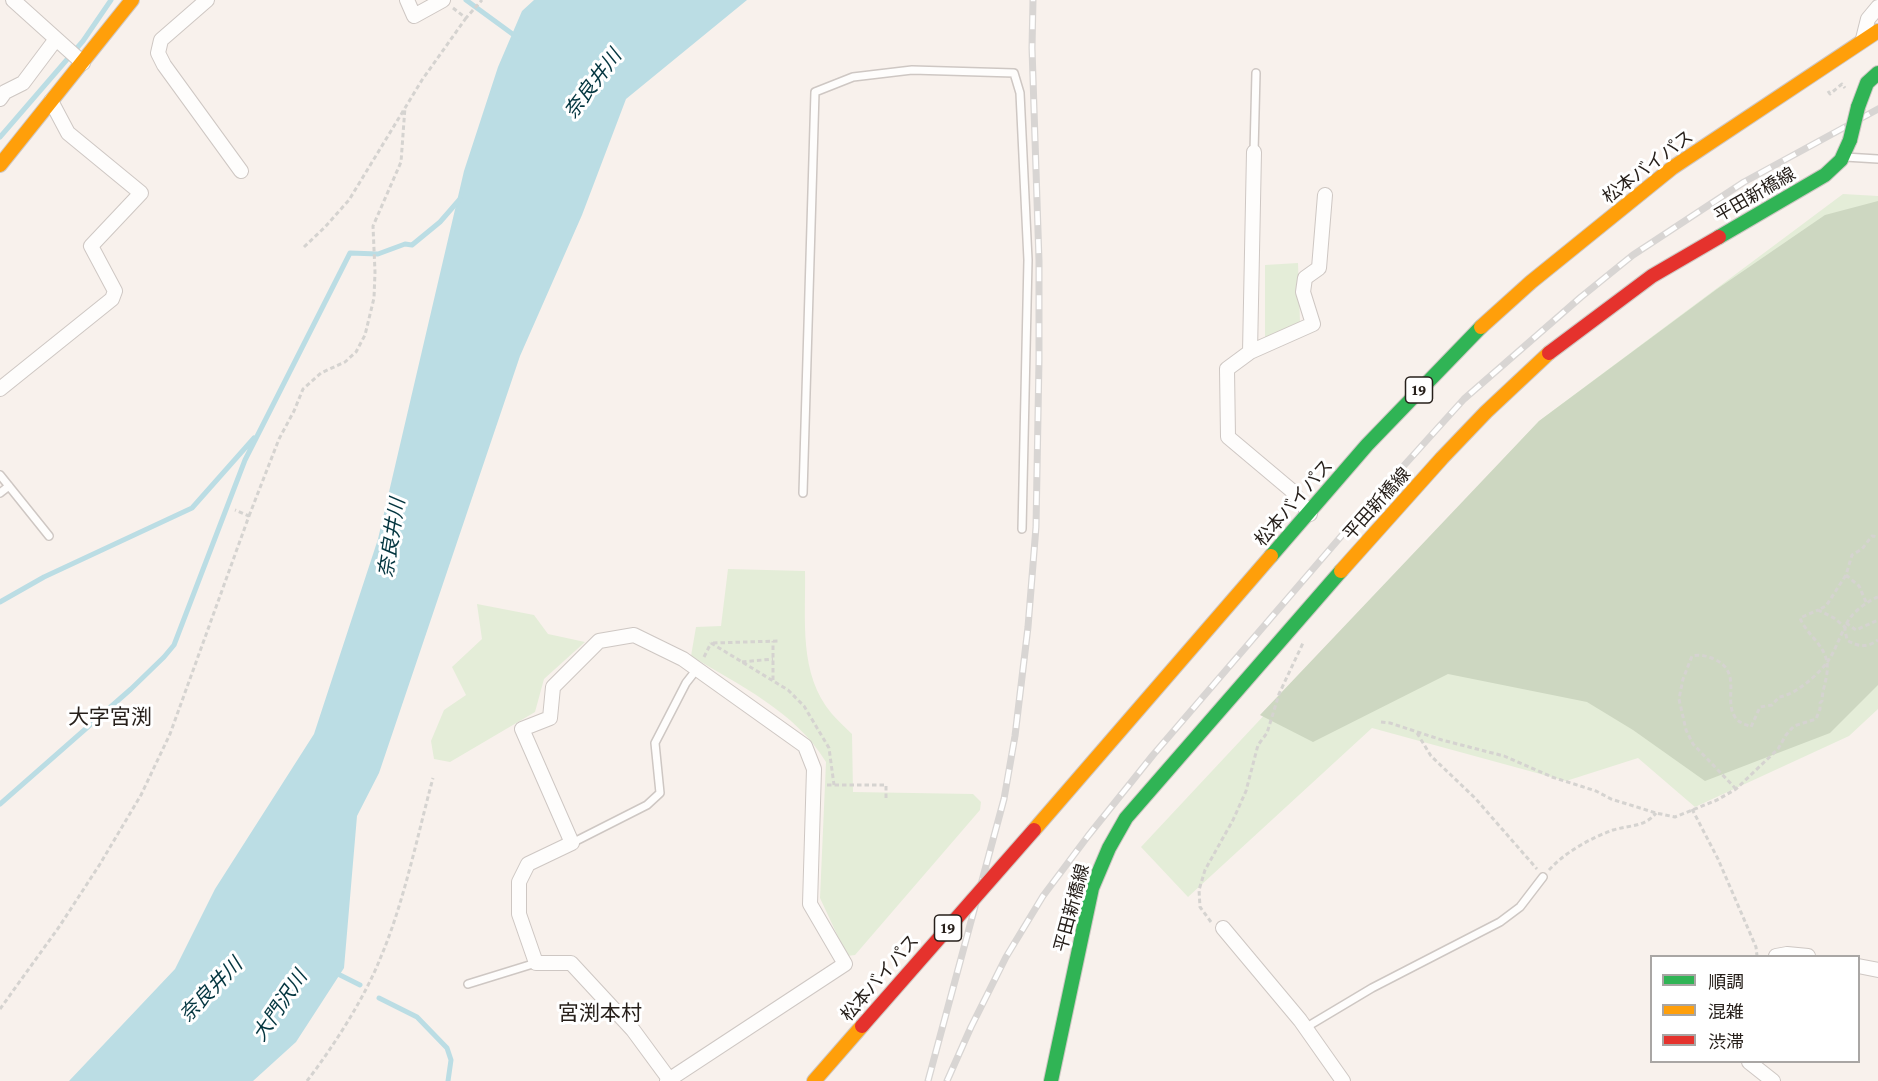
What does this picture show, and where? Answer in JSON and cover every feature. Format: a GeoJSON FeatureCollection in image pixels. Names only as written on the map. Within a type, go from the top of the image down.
{"type":"FeatureCollection","features":[{"type":"Feature","properties":{"kind":"main road"},"geometry":{"type":"LineString","coordinates":[[0,165],[51,101],[70,52],[132,0]]}},
{"type":"Feature","properties":{"kind":"main road","name":"松本バイパス"},"geometry":{"type":"LineString","coordinates":[[814,1081],[1310,514],[1367,445],[1475,333],[1531,282],[1672,168],[1878,31]]}},
{"type":"Feature","properties":{"kind":"main road","name":"平田新橋線"},"geometry":{"type":"LineString","coordinates":[[1051,1081],[1092,888],[1109,848],[1126,818],[1313,602],[1442,458],[1486,412],[1549,354],[1652,276],[1836,167],[1844,157],[1864,88],[1878,73]]}},
{"type":"Feature","properties":{"kind":"street"},"geometry":{"type":"LineString","coordinates":[[0,99],[5,92],[70,52],[13,0]]}},
{"type":"Feature","properties":{"kind":"street"},"geometry":{"type":"LineString","coordinates":[[207,0],[161,40],[158,53],[164,65],[241,171]]}},
{"type":"Feature","properties":{"kind":"street"},"geometry":{"type":"LineString","coordinates":[[407,0],[414,16],[447,3]]}},
{"type":"Feature","properties":{"kind":"street"},"geometry":{"type":"LineString","coordinates":[[1862,41],[1868,19],[1878,7]]}},
{"type":"Feature","properties":{"kind":"street"},"geometry":{"type":"LineString","coordinates":[[0,389],[112,299],[115,291],[92,246],[141,193],[68,133],[51,101]]}},
{"type":"Feature","properties":{"kind":"street"},"geometry":{"type":"LineString","coordinates":[[1250,352],[1254,152]]}},
{"type":"Feature","properties":{"kind":"street"},"geometry":{"type":"LineString","coordinates":[[1310,514],[1291,490],[1228,437],[1227,369],[1250,352],[1312,324],[1303,292],[1305,278],[1319,268],[1325,195]]}},
{"type":"Feature","properties":{"kind":"street"},"geometry":{"type":"LineString","coordinates":[[634,635],[698,669],[805,746],[814,769],[814,786],[810,904],[845,964],[668,1080],[633,1029],[571,963],[536,963],[519,914],[519,882],[528,864],[572,843],[522,729],[550,718],[553,687],[599,641],[634,635]]}},
{"type":"Feature","properties":{"kind":"street"},"geometry":{"type":"LineString","coordinates":[[1223,928],[1305,1028],[1343,1081]]}},
{"type":"Feature","properties":{"kind":"street"},"geometry":{"type":"LineString","coordinates":[[1860,966],[1878,970]]}},
{"type":"Feature","properties":{"kind":"street"},"geometry":{"type":"LineString","coordinates":[[1750,1063],[1773,1081]]}},
{"type":"Feature","properties":{"kind":"lane"},"geometry":{"type":"LineString","coordinates":[[803,494],[815,92],[853,77],[912,70],[1014,73],[1020,93],[1028,260],[1022,529]]}},
{"type":"Feature","properties":{"kind":"lane"},"geometry":{"type":"LineString","coordinates":[[1254,152],[1256,73]]}},
{"type":"Feature","properties":{"kind":"lane"},"geometry":{"type":"LineString","coordinates":[[1844,157],[1878,159]]}},
{"type":"Feature","properties":{"kind":"lane"},"geometry":{"type":"LineString","coordinates":[[0,475],[49,536]]}},
{"type":"Feature","properties":{"kind":"lane"},"geometry":{"type":"LineString","coordinates":[[0,493],[9,486]]}},
{"type":"Feature","properties":{"kind":"lane"},"geometry":{"type":"LineString","coordinates":[[572,843],[647,805],[660,793],[655,743],[686,683],[698,669]]}},
{"type":"Feature","properties":{"kind":"lane"},"geometry":{"type":"LineString","coordinates":[[1305,1028],[1372,988],[1500,922],[1520,907],[1543,877]]}},
{"type":"Feature","properties":{"kind":"lane"},"geometry":{"type":"LineString","coordinates":[[468,984],[536,963]]}},
{"type":"Feature","properties":{"kind":"path"},"geometry":{"type":"LineString","coordinates":[[304,247],[349,200],[422,80],[466,18],[481,2]]}},
{"type":"Feature","properties":{"kind":"path"},"geometry":{"type":"LineString","coordinates":[[447,3],[466,18]]}},
{"type":"Feature","properties":{"kind":"path"},"geometry":{"type":"LineString","coordinates":[[1829,83],[1827,92],[1830,94],[1842,84],[1846,89]]}},
{"type":"Feature","properties":{"kind":"path"},"geometry":{"type":"LineString","coordinates":[[0,1009],[83,891],[141,795],[170,734],[279,438],[303,389],[321,373],[345,362],[356,352],[365,335],[374,298],[373,226],[401,162],[405,107]]}},
{"type":"Feature","properties":{"kind":"path"},"geometry":{"type":"LineString","coordinates":[[235,510],[249,516]]}},
{"type":"Feature","properties":{"kind":"path"},"geometry":{"type":"LineString","coordinates":[[1827,663],[1823,651],[1803,628],[1800,618],[1826,606],[1846,575],[1852,555],[1862,549],[1872,536],[1878,537]]}},
{"type":"Feature","properties":{"kind":"path"},"geometry":{"type":"LineString","coordinates":[[1846,575],[1859,586],[1866,602]]}},
{"type":"Feature","properties":{"kind":"path"},"geometry":{"type":"LineString","coordinates":[[1381,722],[1504,756],[1552,777],[1656,813],[1675,817],[1717,800],[1736,789],[1779,749],[1794,726],[1816,719],[1822,701],[1827,663],[1846,625],[1866,602],[1878,597]]}},
{"type":"Feature","properties":{"kind":"path"},"geometry":{"type":"LineString","coordinates":[[1818,610],[1856,630],[1878,620]]}},
{"type":"Feature","properties":{"kind":"path"},"geometry":{"type":"LineString","coordinates":[[1846,625],[1847,639],[1856,646],[1870,645],[1878,640]]}},
{"type":"Feature","properties":{"kind":"path"},"geometry":{"type":"LineString","coordinates":[[1223,928],[1210,922],[1200,907],[1199,890],[1204,870],[1233,820],[1246,791],[1258,745],[1267,732],[1279,694],[1304,640]]}},
{"type":"Feature","properties":{"kind":"path"},"geometry":{"type":"LineString","coordinates":[[772,680],[773,641]]}},
{"type":"Feature","properties":{"kind":"path"},"geometry":{"type":"LineString","coordinates":[[778,641],[711,643],[788,690],[804,706],[829,748],[834,785]]}},
{"type":"Feature","properties":{"kind":"path"},"geometry":{"type":"LineString","coordinates":[[1736,789],[1693,744],[1686,730],[1679,699],[1683,679],[1692,656],[1697,654],[1712,658],[1726,668],[1732,687],[1731,709],[1739,722],[1751,726],[1760,707],[1772,705],[1779,697],[1795,690],[1827,663]]}},
{"type":"Feature","properties":{"kind":"path"},"geometry":{"type":"LineString","coordinates":[[742,662],[773,659]]}},
{"type":"Feature","properties":{"kind":"path"},"geometry":{"type":"LineString","coordinates":[[1416,732],[1431,756],[1475,798],[1543,877],[1556,862],[1588,842],[1612,831],[1648,823],[1656,813]]}},
{"type":"Feature","properties":{"kind":"path"},"geometry":{"type":"LineString","coordinates":[[307,1081],[343,1029],[380,960],[394,921],[433,778]]}},
{"type":"Feature","properties":{"kind":"path"},"geometry":{"type":"LineString","coordinates":[[814,786],[886,785],[886,798]]}},
{"type":"Feature","properties":{"kind":"path"},"geometry":{"type":"LineString","coordinates":[[1692,809],[1718,859],[1756,947],[1757,955]]}},
{"type":"Feature","properties":{"kind":"green space"},"geometry":{"type":"Polygon","coordinates":[[[1843,194],[1878,196],[1878,709],[1849,736],[1695,807],[1638,758],[1566,781],[1372,728],[1188,897],[1141,847],[1539,421],[1843,194]]]}},
{"type":"Feature","properties":{"kind":"green space"},"geometry":{"type":"Polygon","coordinates":[[[1878,201],[1878,685],[1830,733],[1705,781],[1633,730],[1587,702],[1448,674],[1313,742],[1260,715],[1539,421],[1717,289],[1825,215],[1878,201]]]}},
{"type":"Feature","properties":{"kind":"green space"},"geometry":{"type":"Polygon","coordinates":[[[1298,263],[1300,322],[1265,340],[1265,265],[1298,263]]]}},
{"type":"Feature","properties":{"kind":"green space"},"geometry":{"type":"Polygon","coordinates":[[[728,569],[805,571],[805,627],[809,664],[821,698],[832,714],[852,734],[853,792],[973,794],[981,802],[980,810],[855,955],[847,956],[820,898],[826,762],[799,728],[783,714],[747,689],[691,656],[696,627],[721,626],[728,569]]]}},
{"type":"Feature","properties":{"kind":"green space"},"geometry":{"type":"Polygon","coordinates":[[[477,604],[534,615],[548,634],[585,642],[544,679],[535,712],[450,762],[434,759],[431,741],[444,710],[466,695],[452,667],[482,639],[477,604]]]}},
{"type":"Feature","properties":{"kind":"water"},"geometry":{"type":"Polygon","coordinates":[[[534,0],[747,0],[626,99],[582,215],[520,356],[379,773],[357,816],[344,968],[296,1042],[253,1081],[69,1081],[175,969],[215,889],[314,734],[378,539],[464,171],[498,67],[522,11],[534,0]]]}},
{"type":"Feature","properties":{"kind":"waterway"},"geometry":{"type":"LineString","coordinates":[[0,137],[83,41],[111,0]]}},
{"type":"Feature","properties":{"kind":"waterway"},"geometry":{"type":"LineString","coordinates":[[466,0],[518,38]]}},
{"type":"Feature","properties":{"kind":"waterway"},"geometry":{"type":"LineString","coordinates":[[0,804],[131,689],[174,645],[245,460],[350,253],[378,254],[405,244],[412,245],[440,222],[460,199]]}},
{"type":"Feature","properties":{"kind":"waterway"},"geometry":{"type":"LineString","coordinates":[[0,602],[44,577],[192,508],[254,438]]}},
{"type":"Feature","properties":{"kind":"waterway"},"geometry":{"type":"LineString","coordinates":[[334,972],[360,985]]}},
{"type":"Feature","properties":{"kind":"waterway"},"geometry":{"type":"LineString","coordinates":[[379,998],[417,1017],[447,1048],[451,1060],[448,1081]]}},
{"type":"Feature","properties":{"kind":"railway"},"geometry":{"type":"LineString","coordinates":[[928,1081],[1004,799],[1015,736],[1028,627],[1036,527],[1039,360],[1033,0]]}},
{"type":"Feature","properties":{"kind":"railway"},"geometry":{"type":"LineString","coordinates":[[947,1081],[1006,957],[1043,896],[1088,836],[1153,755],[1362,512],[1464,399],[1633,255],[1744,182],[1878,109]]}},
{"type":"Feature","properties":{"kind":"traffic: fast"},"geometry":{"type":"LineString","coordinates":[[1858,107],[1867,83],[1878,73]]}},
{"type":"Feature","properties":{"kind":"traffic: fast"},"geometry":{"type":"LineString","coordinates":[[1850,140],[1858,107]]}},
{"type":"Feature","properties":{"kind":"traffic: fast"},"geometry":{"type":"LineString","coordinates":[[1719,237],[1825,175],[1841,160],[1850,140]]}},
{"type":"Feature","properties":{"kind":"traffic: fast"},"geometry":{"type":"LineString","coordinates":[[1271,556],[1367,445],[1481,327]]}},
{"type":"Feature","properties":{"kind":"traffic: fast"},"geometry":{"type":"LineString","coordinates":[[1051,1081],[1092,888],[1109,848],[1126,818],[1341,571]]}},
{"type":"Feature","properties":{"kind":"traffic: slow"},"geometry":{"type":"LineString","coordinates":[[0,165],[132,0]]}},
{"type":"Feature","properties":{"kind":"traffic: slow"},"geometry":{"type":"LineString","coordinates":[[1481,327],[1531,282],[1672,168],[1878,31]]}},
{"type":"Feature","properties":{"kind":"traffic: slow"},"geometry":{"type":"LineString","coordinates":[[1341,571],[1442,458],[1486,412],[1549,353]]}},
{"type":"Feature","properties":{"kind":"traffic: slow"},"geometry":{"type":"LineString","coordinates":[[1034,830],[1271,556]]}},
{"type":"Feature","properties":{"kind":"traffic: slow"},"geometry":{"type":"LineString","coordinates":[[814,1081],[862,1026]]}},
{"type":"Feature","properties":{"kind":"traffic: jam"},"geometry":{"type":"LineString","coordinates":[[1549,353],[1652,276],[1719,237]]}},
{"type":"Feature","properties":{"kind":"traffic: jam"},"geometry":{"type":"LineString","coordinates":[[862,1026],[1034,830]]}},
{"type":"Feature","properties":{"kind":"district","name":"大字宮渕"},"geometry":{"type":"Point","coordinates":[110,718]}},
{"type":"Feature","properties":{"kind":"district","name":"宮渕本村"},"geometry":{"type":"Point","coordinates":[600,1014]}},
{"type":"Feature","properties":{"kind":"water label","name":"奈良井川"},"geometry":{"type":"Point","coordinates":[593,84]}},
{"type":"Feature","properties":{"kind":"water label","name":"奈良井川"},"geometry":{"type":"Point","coordinates":[392,538]}},
{"type":"Feature","properties":{"kind":"water label","name":"奈良井川"},"geometry":{"type":"Point","coordinates":[211,990]}},
{"type":"Feature","properties":{"kind":"water label","name":"大門沢川"},"geometry":{"type":"Point","coordinates":[280,1006]}}]}
